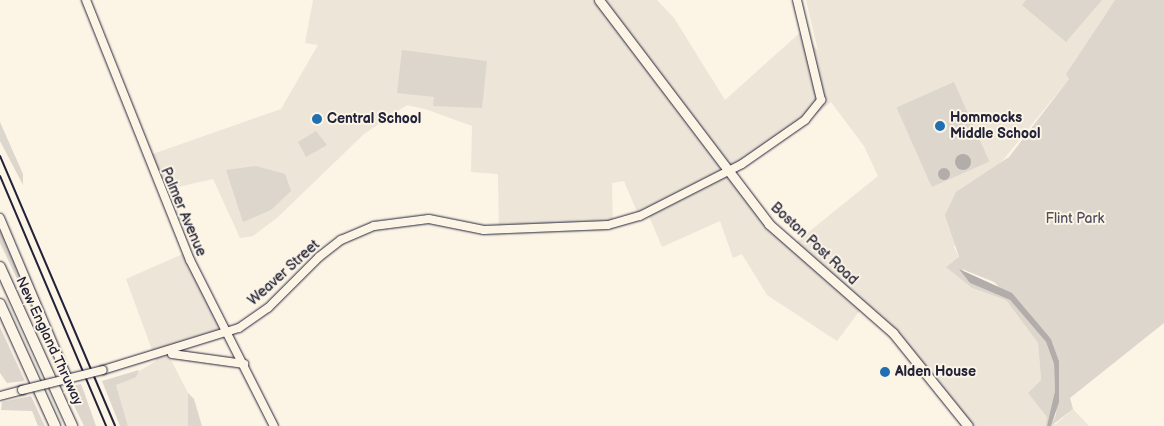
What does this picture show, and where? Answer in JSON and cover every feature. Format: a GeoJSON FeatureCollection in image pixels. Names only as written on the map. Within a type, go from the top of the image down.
{"type":"FeatureCollection","features":[{"type":"Feature","properties":{"kind":"highway","name":"New England Thruway"},"geometry":{"type":"LineString","coordinates":[[0,267],[72,426]]}},
{"type":"Feature","properties":{"kind":"highway","name":"New England Thruway"},"geometry":{"type":"LineString","coordinates":[[0,304],[56,426]]}},
{"type":"Feature","properties":{"kind":"main road","name":"Palmer Avenue"},"geometry":{"type":"LineString","coordinates":[[86,0],[173,221],[226,333],[245,364],[274,426]]}},
{"type":"Feature","properties":{"kind":"main road","name":"Boston Post Road"},"geometry":{"type":"LineString","coordinates":[[599,0],[769,224],[912,353],[968,426]]}},
{"type":"Feature","properties":{"kind":"main road","name":"Weaver Street"},"geometry":{"type":"LineString","coordinates":[[0,396],[67,376],[103,370],[164,354],[226,333],[268,308],[341,240],[374,226],[429,219],[484,230],[608,225],[640,216],[728,169],[805,121],[821,100],[797,0]]}},
{"type":"Feature","properties":{"kind":"main road"},"geometry":{"type":"LineString","coordinates":[[0,218],[67,376]]}},
{"type":"Feature","properties":{"kind":"main road"},"geometry":{"type":"LineString","coordinates":[[164,354],[231,359],[245,364]]}},
{"type":"Feature","properties":{"kind":"shaded area"},"geometry":{"type":"Polygon","coordinates":[[[313,0],[657,0],[674,18],[725,100],[802,31],[818,51],[806,0],[1115,0],[1072,65],[1069,79],[999,165],[954,247],[959,258],[947,267],[972,288],[1006,300],[1038,343],[1041,380],[1029,393],[1055,425],[1073,409],[1089,426],[970,426],[908,353],[861,309],[837,341],[767,295],[742,254],[733,258],[720,221],[662,247],[649,216],[640,219],[624,181],[612,183],[613,229],[499,233],[498,174],[471,172],[472,126],[428,110],[407,105],[364,134],[278,217],[253,236],[240,238],[213,179],[165,190],[150,155],[281,109],[318,45],[305,43],[313,0]],[[831,102],[796,131],[732,170],[760,208],[795,243],[878,176],[864,146],[831,102]]]}},
{"type":"Feature","properties":{"kind":"shaded area"},"geometry":{"type":"Polygon","coordinates":[[[963,154],[971,162],[963,170],[955,162],[963,154]]]}},
{"type":"Feature","properties":{"kind":"shaded area"},"geometry":{"type":"Polygon","coordinates":[[[944,168],[950,174],[944,180],[938,174],[944,168]]]}},
{"type":"Feature","properties":{"kind":"shaded area"},"geometry":{"type":"Polygon","coordinates":[[[185,253],[221,331],[167,352],[188,393],[188,426],[128,426],[116,385],[156,361],[126,279],[185,253]]]}},
{"type":"Feature","properties":{"kind":"shaded area"},"geometry":{"type":"Polygon","coordinates":[[[959,269],[1012,293],[1051,339],[1059,361],[1059,402],[1051,426],[1047,426],[1055,391],[1054,364],[1046,342],[1010,300],[970,283],[959,269]]]}},
{"type":"Feature","properties":{"kind":"green space"},"geometry":{"type":"Polygon","coordinates":[[[1026,0],[1102,0],[1066,42],[1022,5],[1026,0]]]}},
{"type":"Feature","properties":{"kind":"green space","name":"Flint Park"},"geometry":{"type":"Polygon","coordinates":[[[1115,0],[1164,0],[1164,323],[1070,398],[1073,409],[1051,426],[1056,414],[1059,361],[1051,339],[994,282],[962,269],[970,283],[1010,300],[1046,342],[1054,364],[1055,391],[1049,421],[1046,426],[1047,417],[1028,393],[1041,380],[1038,343],[1006,300],[972,288],[946,267],[959,257],[945,215],[956,192],[1009,157],[1069,79],[1066,74],[1115,0]]]}},
{"type":"Feature","properties":{"kind":"green space"},"geometry":{"type":"Polygon","coordinates":[[[402,50],[487,61],[482,108],[433,106],[434,97],[397,93],[402,50]]]}},
{"type":"Feature","properties":{"kind":"green space"},"geometry":{"type":"Polygon","coordinates":[[[954,82],[989,161],[932,187],[896,108],[954,82]]]}},
{"type":"Feature","properties":{"kind":"green space"},"geometry":{"type":"Polygon","coordinates":[[[0,122],[23,174],[23,185],[0,141],[0,122]]]}},
{"type":"Feature","properties":{"kind":"green space"},"geometry":{"type":"Polygon","coordinates":[[[316,131],[327,145],[306,157],[298,142],[316,131]]]}},
{"type":"Feature","properties":{"kind":"green space"},"geometry":{"type":"Polygon","coordinates":[[[256,166],[285,174],[291,191],[271,210],[243,222],[226,170],[256,166]]]}},
{"type":"Feature","properties":{"kind":"green space"},"geometry":{"type":"Polygon","coordinates":[[[0,230],[61,372],[0,243],[0,230]]]}},
{"type":"Feature","properties":{"kind":"green space"},"geometry":{"type":"Polygon","coordinates":[[[0,327],[25,381],[7,383],[0,373],[0,327]]]}},
{"type":"Feature","properties":{"kind":"green space"},"geometry":{"type":"Polygon","coordinates":[[[139,370],[136,377],[116,385],[128,426],[120,426],[102,381],[139,370]]]}},
{"type":"Feature","properties":{"kind":"green space"},"geometry":{"type":"Polygon","coordinates":[[[81,384],[96,426],[84,426],[65,387],[81,384]]]}},
{"type":"Feature","properties":{"kind":"green space"},"geometry":{"type":"Polygon","coordinates":[[[188,393],[194,399],[202,426],[188,426],[188,393]]]}},
{"type":"Feature","properties":{"kind":"green space"},"geometry":{"type":"Polygon","coordinates":[[[31,396],[45,426],[38,426],[32,411],[1,410],[2,402],[31,396]]]}},
{"type":"Feature","properties":{"kind":"railway"},"geometry":{"type":"LineString","coordinates":[[0,156],[115,426]]}},
{"type":"Feature","properties":{"kind":"railway"},"geometry":{"type":"LineString","coordinates":[[0,176],[106,426]]}},
{"type":"Feature","properties":{"kind":"place","name":"Central School"},"geometry":{"type":"Point","coordinates":[317,119]}},
{"type":"Feature","properties":{"kind":"place","name":"Hommocks Middle School"},"geometry":{"type":"Point","coordinates":[940,126]}},
{"type":"Feature","properties":{"kind":"place","name":"Alden House"},"geometry":{"type":"Point","coordinates":[885,372]}}]}
